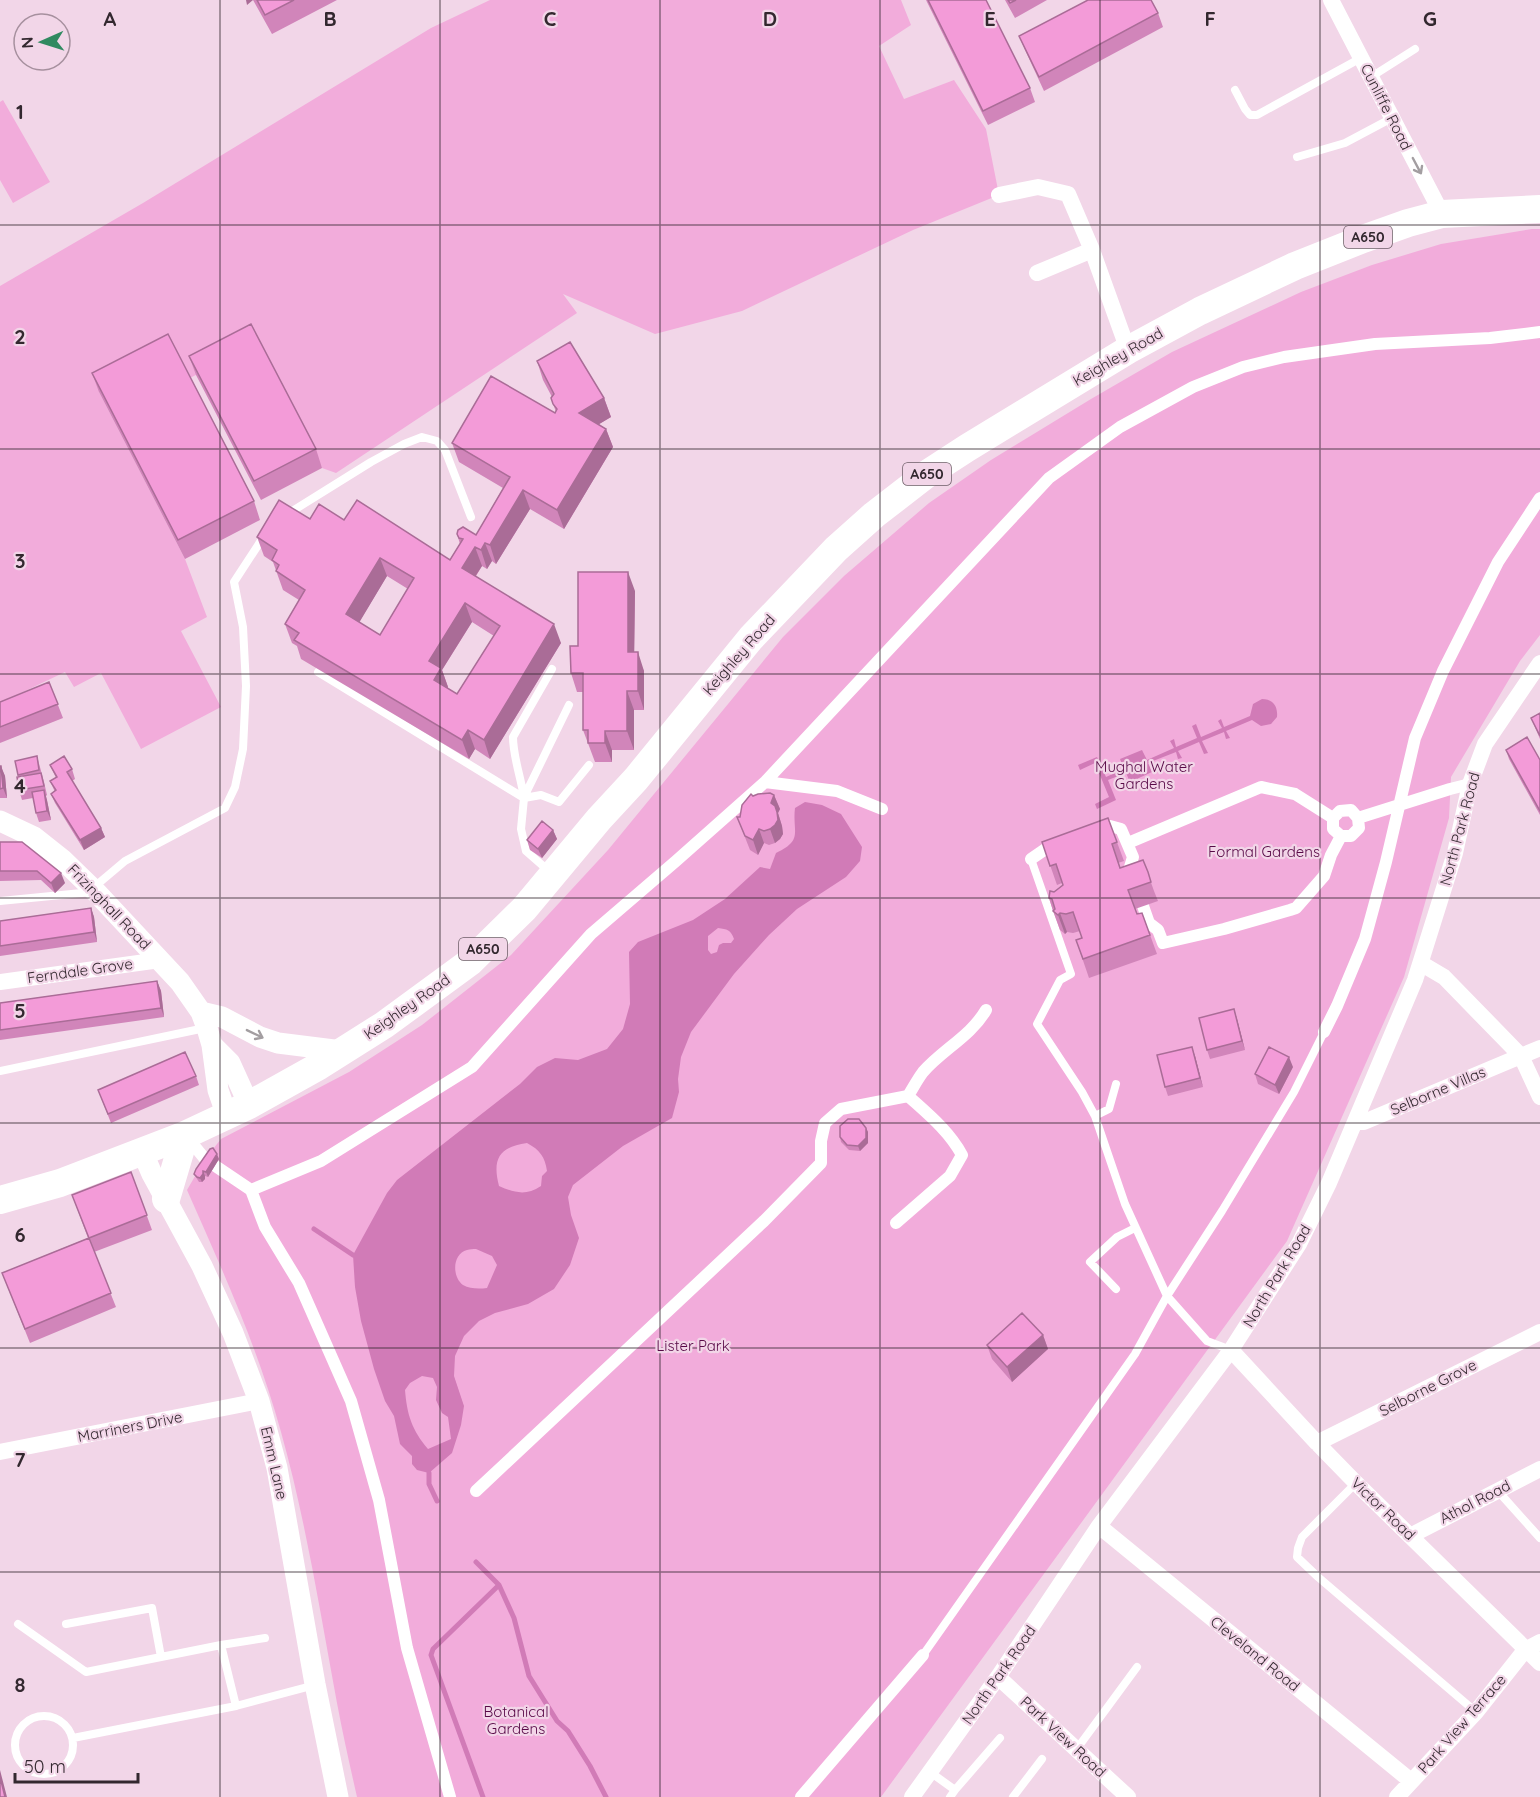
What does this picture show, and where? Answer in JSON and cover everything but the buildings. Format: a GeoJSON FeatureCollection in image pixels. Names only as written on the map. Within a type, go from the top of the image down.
{"type":"FeatureCollection","features":[{"type":"Feature","properties":{"kind":"highway","name":"Keighley Road"},"geometry":{"type":"LineString","coordinates":[[0,1200],[60,1183],[185,1135],[238,1110],[319,1066],[384,1024],[470,962],[524,909],[599,819],[636,779],[751,638],[837,549],[874,515],[927,474],[1128,350],[1200,311],[1295,266],[1363,238],[1442,214],[1540,209]]}},
{"type":"Feature","properties":{"kind":"highway"},"geometry":{"type":"LineString","coordinates":[[166,1199],[185,1135]]}},
{"type":"Feature","properties":{"kind":"street","name":"Cunliffe Road"},"geometry":{"type":"LineString","coordinates":[[1331,0],[1442,214]]}},
{"type":"Feature","properties":{"kind":"street"},"geometry":{"type":"LineString","coordinates":[[999,195],[1038,187],[1068,194],[1092,249],[1128,350]]}},
{"type":"Feature","properties":{"kind":"street"},"geometry":{"type":"LineString","coordinates":[[1037,273],[1092,249]]}},
{"type":"Feature","properties":{"kind":"street"},"geometry":{"type":"LineString","coordinates":[[251,1190],[321,1161],[472,1067],[591,934],[765,782],[1049,478],[1120,427],[1193,387],[1243,367],[1284,357],[1375,344],[1491,338],[1540,332]]}},
{"type":"Feature","properties":{"kind":"street"},"geometry":{"type":"LineString","coordinates":[[1324,1032],[1365,939],[1415,738],[1443,671],[1497,562],[1540,498]]}},
{"type":"Feature","properties":{"kind":"street","name":"North Park Road"},"geometry":{"type":"LineString","coordinates":[[912,1797],[998,1677],[1100,1526],[1231,1350],[1299,1245],[1355,1122],[1422,964],[1455,852],[1470,784],[1485,744],[1540,663]]}},
{"type":"Feature","properties":{"kind":"street"},"geometry":{"type":"LineString","coordinates":[[765,782],[837,791],[882,809]]}},
{"type":"Feature","properties":{"kind":"street"},"geometry":{"type":"LineString","coordinates":[[1358,818],[1470,784]]}},
{"type":"Feature","properties":{"kind":"street"},"geometry":{"type":"LineString","coordinates":[[1128,843],[1261,787],[1295,794],[1333,818]]}},
{"type":"Feature","properties":{"kind":"street"},"geometry":{"type":"LineString","coordinates":[[1346,809],[1355,813],[1359,828],[1351,836],[1341,836],[1333,829],[1333,818],[1346,809]]}},
{"type":"Feature","properties":{"kind":"street","name":"Frizinghall Road"},"geometry":{"type":"LineString","coordinates":[[0,821],[34,837],[63,860],[180,982],[207,1028],[218,1090],[238,1110]]}},
{"type":"Feature","properties":{"kind":"street"},"geometry":{"type":"LineString","coordinates":[[1090,833],[1110,826],[1121,829],[1132,857],[1130,867],[1135,884]]}},
{"type":"Feature","properties":{"kind":"street"},"geometry":{"type":"LineString","coordinates":[[1143,906],[1149,923],[1158,930],[1163,943],[1224,929],[1296,908],[1324,876],[1341,836]]}},
{"type":"Feature","properties":{"kind":"street"},"geometry":{"type":"LineString","coordinates":[[1030,859],[1047,848],[1070,840]]}},
{"type":"Feature","properties":{"kind":"street","name":"Ferndale Grove"},"geometry":{"type":"LineString","coordinates":[[0,982],[160,960]]}},
{"type":"Feature","properties":{"kind":"street"},"geometry":{"type":"LineString","coordinates":[[1422,964],[1444,977],[1521,1056],[1540,1097]]}},
{"type":"Feature","properties":{"kind":"street"},"geometry":{"type":"LineString","coordinates":[[908,1096],[924,1070],[981,1019],[986,1010]]}},
{"type":"Feature","properties":{"kind":"street"},"geometry":{"type":"LineString","coordinates":[[207,1028],[222,1017],[260,1037],[278,1043],[342,1051]]}},
{"type":"Feature","properties":{"kind":"street","name":"Selborne Villas"},"geometry":{"type":"LineString","coordinates":[[1355,1122],[1364,1122],[1540,1048]]}},
{"type":"Feature","properties":{"kind":"street"},"geometry":{"type":"LineString","coordinates":[[896,1222],[950,1176],[962,1155],[954,1140],[908,1096]]}},
{"type":"Feature","properties":{"kind":"street"},"geometry":{"type":"LineString","coordinates":[[476,1491],[764,1221],[821,1163],[821,1142],[825,1123],[841,1109],[908,1096]]}},
{"type":"Feature","properties":{"kind":"street"},"geometry":{"type":"LineString","coordinates":[[185,1135],[205,1159],[251,1190],[265,1227],[299,1283],[351,1401],[379,1500],[407,1648],[450,1797]]}},
{"type":"Feature","properties":{"kind":"street","name":"Emm Lane"},"geometry":{"type":"LineString","coordinates":[[142,1151],[234,1333],[259,1401],[277,1468],[315,1684],[338,1797]]}},
{"type":"Feature","properties":{"kind":"street","name":"Selborne Grove"},"geometry":{"type":"LineString","coordinates":[[1317,1443],[1540,1332]]}},
{"type":"Feature","properties":{"kind":"street","name":"Victor Road"},"geometry":{"type":"LineString","coordinates":[[1231,1350],[1356,1483],[1410,1536],[1532,1646],[1540,1663]]}},
{"type":"Feature","properties":{"kind":"street","name":"Marriners Drive"},"geometry":{"type":"LineString","coordinates":[[0,1452],[259,1401]]}},
{"type":"Feature","properties":{"kind":"street","name":"Athol Road"},"geometry":{"type":"LineString","coordinates":[[1410,1536],[1540,1469]]}},
{"type":"Feature","properties":{"kind":"street","name":"Cleveland Road"},"geometry":{"type":"LineString","coordinates":[[1100,1526],[1411,1781]]}},
{"type":"Feature","properties":{"kind":"street","name":"Park View Terrace"},"geometry":{"type":"LineString","coordinates":[[1396,1797],[1476,1712],[1532,1646]]}},
{"type":"Feature","properties":{"kind":"street"},"geometry":{"type":"LineString","coordinates":[[801,1797],[923,1655]]}},
{"type":"Feature","properties":{"kind":"street","name":"Park View Road"},"geometry":{"type":"LineString","coordinates":[[998,1677],[1128,1797]]}},
{"type":"Feature","properties":{"kind":"lane"},"geometry":{"type":"LineString","coordinates":[[1371,77],[1416,48]]}},
{"type":"Feature","properties":{"kind":"lane"},"geometry":{"type":"LineString","coordinates":[[1235,90],[1250,115],[1257,115],[1361,58]]}},
{"type":"Feature","properties":{"kind":"lane"},"geometry":{"type":"LineString","coordinates":[[1297,157],[1345,143],[1392,118]]}},
{"type":"Feature","properties":{"kind":"lane"},"geometry":{"type":"LineString","coordinates":[[0,901],[94,890],[125,861],[225,808],[236,787],[243,749],[246,686],[243,627],[234,582],[254,549],[275,524],[371,462],[422,437],[437,441],[445,450],[471,517]]}},
{"type":"Feature","properties":{"kind":"lane"},"geometry":{"type":"LineString","coordinates":[[552,669],[513,737],[513,748],[524,798],[520,829],[526,851],[552,874]]}},
{"type":"Feature","properties":{"kind":"lane"},"geometry":{"type":"LineString","coordinates":[[318,672],[524,798],[541,795],[559,802],[590,765]]}},
{"type":"Feature","properties":{"kind":"lane"},"geometry":{"type":"LineString","coordinates":[[524,798],[569,705]]}},
{"type":"Feature","properties":{"kind":"lane"},"geometry":{"type":"LineString","coordinates":[[1030,859],[1071,974],[1059,980],[1037,1024],[1082,1092],[1095,1116],[1125,1204],[1167,1296],[1207,1341],[1231,1350]]}},
{"type":"Feature","properties":{"kind":"lane"},"geometry":{"type":"LineString","coordinates":[[0,1071],[207,1028]]}},
{"type":"Feature","properties":{"kind":"lane"},"geometry":{"type":"LineString","coordinates":[[923,1655],[1135,1354],[1167,1296],[1222,1212],[1294,1092],[1324,1032]]}},
{"type":"Feature","properties":{"kind":"lane"},"geometry":{"type":"LineString","coordinates":[[1095,1116],[1109,1109],[1116,1084]]}},
{"type":"Feature","properties":{"kind":"lane"},"geometry":{"type":"LineString","coordinates":[[1116,1288],[1090,1262],[1117,1237],[1135,1228]]}},
{"type":"Feature","properties":{"kind":"lane"},"geometry":{"type":"LineString","coordinates":[[1356,1483],[1302,1537],[1297,1557],[1476,1712]]}},
{"type":"Feature","properties":{"kind":"lane"},"geometry":{"type":"LineString","coordinates":[[1497,1490],[1540,1538]]}},
{"type":"Feature","properties":{"kind":"lane"},"geometry":{"type":"LineString","coordinates":[[66,1624],[153,1608],[161,1657]]}},
{"type":"Feature","properties":{"kind":"lane"},"geometry":{"type":"LineString","coordinates":[[18,1624],[86,1672],[265,1638]]}},
{"type":"Feature","properties":{"kind":"lane"},"geometry":{"type":"LineString","coordinates":[[221,1645],[236,1706]]}},
{"type":"Feature","properties":{"kind":"lane"},"geometry":{"type":"LineString","coordinates":[[1076,1750],[1137,1667]]}},
{"type":"Feature","properties":{"kind":"lane"},"geometry":{"type":"LineString","coordinates":[[73,1738],[236,1706],[315,1684]]}},
{"type":"Feature","properties":{"kind":"lane"},"geometry":{"type":"LineString","coordinates":[[43,1715],[62,1721],[73,1738],[72,1757],[59,1770],[51,1774],[33,1772],[25,1767],[15,1751],[18,1731],[24,1723],[43,1715]]}},
{"type":"Feature","properties":{"kind":"lane"},"geometry":{"type":"LineString","coordinates":[[930,1772],[952,1794],[1000,1738]]}},
{"type":"Feature","properties":{"kind":"lane"},"geometry":{"type":"LineString","coordinates":[[1013,1797],[1042,1759]]}},
{"type":"Feature","properties":{"kind":"green space"},"geometry":{"type":"Polygon","coordinates":[[[490,0],[901,0],[911,25],[879,46],[904,99],[954,80],[986,129],[999,195],[913,230],[742,311],[655,334],[563,294],[577,313],[336,473],[322,468],[258,343],[188,379],[99,392],[185,559],[207,617],[181,631],[221,707],[141,749],[101,673],[74,687],[65,672],[0,703],[0,286],[143,203],[431,28],[490,0]]]}},
{"type":"Feature","properties":{"kind":"green space"},"geometry":{"type":"Polygon","coordinates":[[[3,100],[50,182],[13,203],[0,180],[0,102],[3,100]]]}},
{"type":"Feature","properties":{"kind":"green space","name":"Lister Park"},"geometry":{"type":"Polygon","coordinates":[[[1540,229],[1540,635],[1520,661],[1451,777],[1449,818],[1404,977],[1287,1241],[881,1797],[357,1797],[339,1715],[305,1533],[281,1432],[250,1339],[187,1190],[205,1159],[221,1139],[349,1072],[422,1025],[511,955],[608,850],[783,637],[844,576],[929,503],[991,460],[1172,352],[1301,292],[1372,265],[1441,244],[1540,229]]]}},
{"type":"Feature","properties":{"kind":"shaded area"},"geometry":{"type":"Polygon","coordinates":[[[1262,699],[1269,700],[1276,706],[1277,717],[1271,724],[1261,726],[1252,720],[1226,731],[1230,738],[1226,739],[1224,732],[1202,741],[1208,753],[1204,754],[1199,742],[1178,751],[1182,758],[1178,759],[1176,752],[1148,763],[1152,772],[1130,782],[1126,773],[1108,780],[1116,800],[1097,809],[1095,804],[1109,797],[1095,763],[1080,770],[1078,765],[1097,757],[1106,777],[1124,769],[1120,759],[1142,750],[1147,760],[1174,748],[1170,741],[1174,739],[1176,747],[1197,738],[1192,726],[1196,724],[1201,737],[1222,728],[1218,721],[1221,719],[1224,727],[1250,716],[1253,704],[1262,699]]]}},
{"type":"Feature","properties":{"kind":"shaded area"},"geometry":{"type":"Polygon","coordinates":[[[805,802],[822,805],[841,814],[862,847],[860,861],[846,877],[797,909],[769,935],[734,974],[691,1032],[681,1057],[679,1092],[672,1118],[623,1146],[573,1185],[568,1197],[579,1238],[570,1265],[554,1289],[528,1304],[495,1313],[479,1321],[464,1336],[455,1356],[454,1376],[464,1406],[452,1453],[429,1473],[417,1470],[412,1464],[412,1456],[400,1444],[394,1416],[385,1401],[374,1369],[361,1321],[355,1287],[353,1255],[387,1193],[397,1180],[520,1084],[537,1067],[555,1058],[578,1060],[607,1049],[623,1029],[630,1004],[629,952],[638,942],[693,920],[725,899],[760,867],[770,869],[776,853],[794,839],[795,808],[805,802]],[[718,928],[708,936],[708,950],[711,954],[717,952],[719,945],[731,943],[734,939],[728,930],[718,928]],[[527,1143],[504,1151],[497,1162],[499,1186],[515,1192],[530,1191],[541,1186],[542,1176],[547,1171],[546,1166],[541,1154],[535,1148],[527,1143]],[[475,1249],[462,1252],[458,1256],[455,1271],[463,1285],[487,1288],[497,1265],[492,1256],[475,1249]],[[422,1376],[410,1383],[405,1390],[407,1407],[414,1429],[422,1442],[428,1449],[451,1439],[448,1417],[442,1413],[436,1400],[437,1387],[433,1378],[422,1376]]]}},
{"type":"Feature","properties":{"kind":"waterway"},"geometry":{"type":"LineString","coordinates":[[314,1229],[353,1255]]}},
{"type":"Feature","properties":{"kind":"waterway"},"geometry":{"type":"LineString","coordinates":[[429,1473],[429,1484],[437,1501]]}},
{"type":"Feature","properties":{"kind":"waterway"},"geometry":{"type":"LineString","coordinates":[[476,1562],[499,1585],[514,1618],[529,1676],[557,1721],[568,1731],[606,1797]]}},
{"type":"Feature","properties":{"kind":"waterway"},"geometry":{"type":"LineString","coordinates":[[483,1797],[431,1655],[433,1649],[499,1585]]}},
{"type":"Feature","properties":{"kind":"park label","name":"Mughal Water Gardens"},"geometry":{"type":"Point","coordinates":[1144,776]}},
{"type":"Feature","properties":{"kind":"park label","name":"Formal Gardens"},"geometry":{"type":"Point","coordinates":[1264,852]}},
{"type":"Feature","properties":{"kind":"park label","name":"Botanical Gardens"},"geometry":{"type":"Point","coordinates":[516,1720]}}]}
